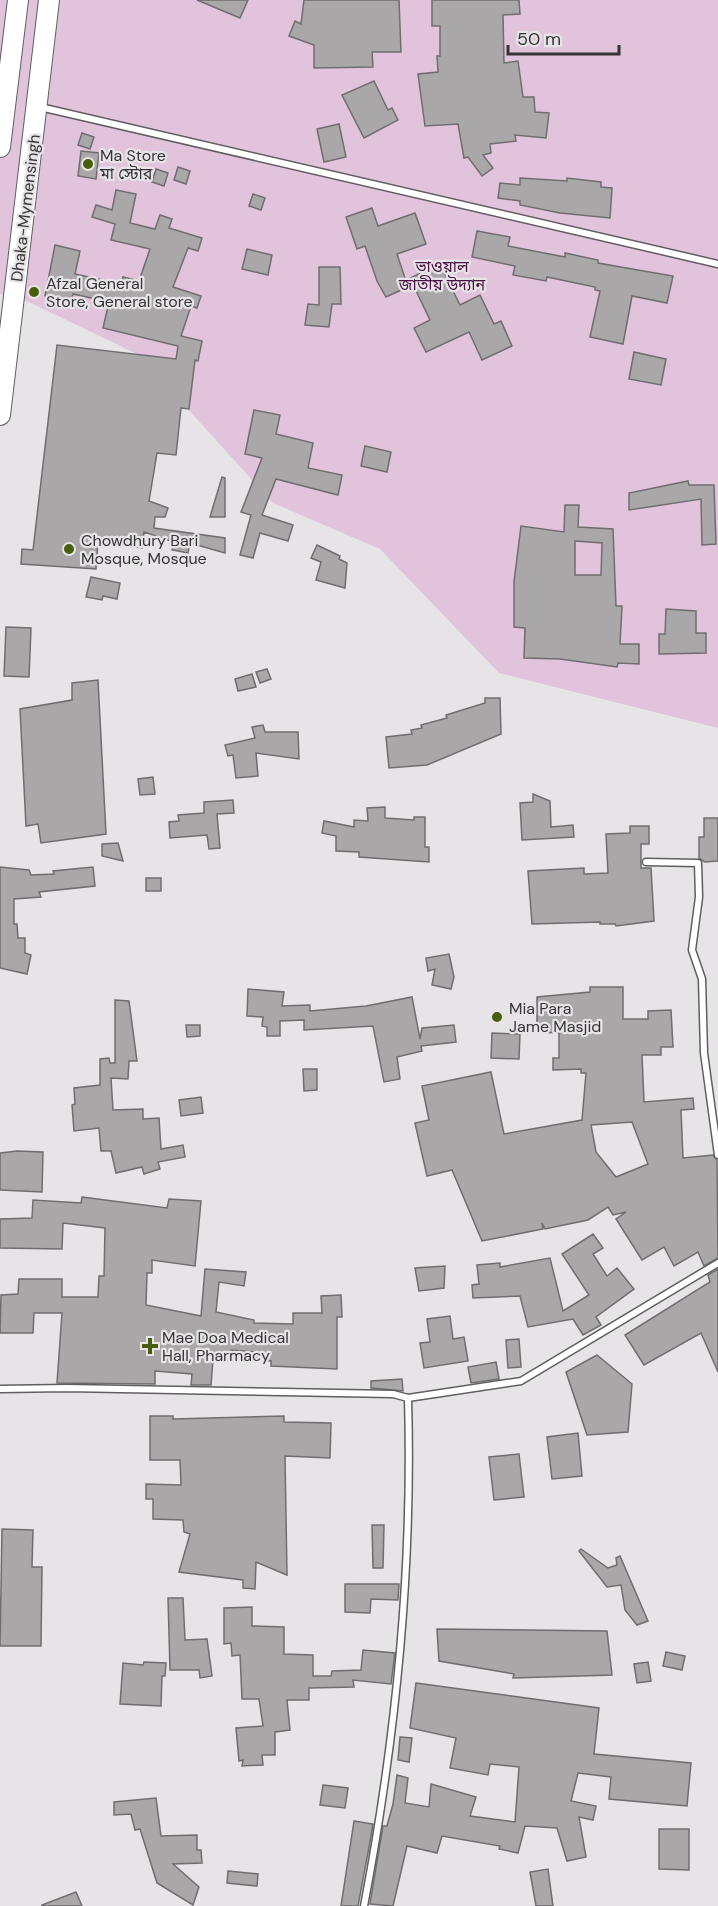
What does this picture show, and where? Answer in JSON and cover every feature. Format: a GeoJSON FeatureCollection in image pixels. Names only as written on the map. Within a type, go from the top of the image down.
{"type":"FeatureCollection","features":[{"type":"Feature","properties":{"kind":"highway","name":"Dhaka-Mymensingh"},"geometry":{"type":"LineString","coordinates":[[0,147],[18,0]]}},
{"type":"Feature","properties":{"kind":"highway","name":"Dhaka-Mymensingh"},"geometry":{"type":"LineString","coordinates":[[0,415],[49,0]]}},
{"type":"Feature","properties":{"kind":"lane"},"geometry":{"type":"LineString","coordinates":[[36,106],[718,264]]}},
{"type":"Feature","properties":{"kind":"lane"},"geometry":{"type":"LineString","coordinates":[[646,862],[698,863],[699,897],[692,950],[702,979],[704,1053],[718,1155]]}},
{"type":"Feature","properties":{"kind":"lane"},"geometry":{"type":"LineString","coordinates":[[0,1389],[393,1394],[408,1398],[521,1381],[718,1263]]}},
{"type":"Feature","properties":{"kind":"lane"},"geometry":{"type":"LineString","coordinates":[[364,1906],[383,1803],[404,1621],[408,1398]]}},
{"type":"Feature","properties":{"kind":"green space","name":"ভাওয়াল জাতীয় উদ্যান"},"geometry":{"type":"Polygon","coordinates":[[[0,0],[718,0],[718,728],[499,673],[380,549],[273,503],[139,355],[29,302],[0,294],[0,0]]]}},
{"type":"Feature","properties":{"kind":"building"},"geometry":{"type":"Polygon","coordinates":[[[197,0],[248,0],[240,18],[197,0]]]}},
{"type":"Feature","properties":{"kind":"building"},"geometry":{"type":"Polygon","coordinates":[[[304,0],[399,0],[401,52],[372,52],[373,67],[314,68],[314,45],[289,36],[295,21],[301,24],[304,0]]]}},
{"type":"Feature","properties":{"kind":"building"},"geometry":{"type":"Polygon","coordinates":[[[432,0],[519,0],[520,14],[503,15],[504,63],[518,61],[523,97],[534,97],[535,112],[549,113],[546,138],[515,135],[516,141],[490,144],[491,153],[483,155],[493,168],[482,176],[468,157],[464,158],[458,124],[425,126],[418,74],[438,72],[437,56],[440,56],[440,26],[432,26],[432,0]]]}},
{"type":"Feature","properties":{"kind":"building"},"geometry":{"type":"Polygon","coordinates":[[[374,81],[388,110],[392,108],[398,120],[364,138],[342,95],[374,81]]]}},
{"type":"Feature","properties":{"kind":"building"},"geometry":{"type":"Polygon","coordinates":[[[339,124],[346,157],[324,162],[317,129],[339,124]]]}},
{"type":"Feature","properties":{"kind":"building"},"geometry":{"type":"Polygon","coordinates":[[[82,133],[94,137],[90,149],[78,145],[82,133]]]}},
{"type":"Feature","properties":{"kind":"building","name":"Ma Store মা স্টোর"},"geometry":{"type":"Polygon","coordinates":[[[81,151],[99,153],[96,179],[78,176],[81,151]]]}},
{"type":"Feature","properties":{"kind":"building"},"geometry":{"type":"Polygon","coordinates":[[[178,167],[190,171],[186,184],[174,180],[178,167]]]}},
{"type":"Feature","properties":{"kind":"building"},"geometry":{"type":"Polygon","coordinates":[[[156,169],[168,173],[164,186],[152,182],[156,169]]]}},
{"type":"Feature","properties":{"kind":"building"},"geometry":{"type":"Polygon","coordinates":[[[520,178],[567,181],[567,178],[601,182],[601,187],[612,188],[610,218],[560,213],[520,205],[520,201],[498,198],[500,183],[520,185],[520,178]]]}},
{"type":"Feature","properties":{"kind":"building"},"geometry":{"type":"Polygon","coordinates":[[[116,190],[136,194],[130,223],[155,229],[160,215],[172,219],[169,228],[202,238],[198,251],[188,248],[173,287],[201,296],[197,308],[191,306],[181,336],[202,341],[198,361],[195,360],[189,409],[181,408],[176,455],[157,453],[149,501],[168,508],[165,517],[155,517],[154,528],[225,538],[225,553],[190,543],[188,553],[172,550],[174,542],[144,532],[142,548],[98,541],[96,569],[21,564],[22,549],[33,550],[57,345],[176,359],[178,346],[103,328],[109,302],[73,294],[71,301],[45,296],[55,245],[80,251],[75,274],[121,284],[123,277],[139,281],[150,249],[111,240],[115,224],[92,217],[96,205],[112,210],[116,190]]]}},
{"type":"Feature","properties":{"kind":"building"},"geometry":{"type":"Polygon","coordinates":[[[253,194],[265,198],[261,210],[249,206],[253,194]]]}},
{"type":"Feature","properties":{"kind":"building"},"geometry":{"type":"Polygon","coordinates":[[[372,208],[378,226],[415,213],[426,244],[397,254],[408,287],[386,297],[377,281],[365,246],[357,249],[346,217],[372,208]]]}},
{"type":"Feature","properties":{"kind":"building"},"geometry":{"type":"Polygon","coordinates":[[[477,231],[510,237],[508,246],[565,257],[565,253],[598,260],[598,263],[673,276],[667,303],[632,296],[623,344],[590,337],[600,291],[595,290],[595,287],[547,277],[546,281],[513,275],[515,266],[472,257],[477,231]]]}},
{"type":"Feature","properties":{"kind":"building"},"geometry":{"type":"Polygon","coordinates":[[[247,249],[272,255],[268,275],[242,269],[247,249]]]}},
{"type":"Feature","properties":{"kind":"building"},"geometry":{"type":"Polygon","coordinates":[[[440,264],[460,305],[480,295],[494,324],[501,321],[512,346],[482,360],[469,332],[426,352],[414,328],[430,320],[410,278],[440,264]]]}},
{"type":"Feature","properties":{"kind":"building"},"geometry":{"type":"Polygon","coordinates":[[[319,267],[340,267],[341,304],[332,304],[329,327],[305,325],[308,304],[319,305],[319,267]]]}},
{"type":"Feature","properties":{"kind":"building"},"geometry":{"type":"Polygon","coordinates":[[[634,352],[666,359],[661,385],[629,379],[634,352]]]}},
{"type":"Feature","properties":{"kind":"building"},"geometry":{"type":"Polygon","coordinates":[[[254,410],[280,415],[276,434],[313,443],[308,468],[342,475],[338,495],[276,479],[262,515],[293,525],[288,541],[260,533],[253,558],[240,555],[251,515],[241,512],[262,458],[245,454],[254,410]]]}},
{"type":"Feature","properties":{"kind":"building"},"geometry":{"type":"Polygon","coordinates":[[[365,446],[391,452],[387,472],[361,466],[365,446]]]}},
{"type":"Feature","properties":{"kind":"building"},"geometry":{"type":"Polygon","coordinates":[[[222,477],[225,478],[225,517],[210,517],[222,477]]]}},
{"type":"Feature","properties":{"kind":"building"},"geometry":{"type":"Polygon","coordinates":[[[688,481],[689,485],[714,485],[716,544],[702,545],[701,499],[629,510],[629,493],[688,481]]]}},
{"type":"Feature","properties":{"kind":"building"},"geometry":{"type":"Polygon","coordinates":[[[565,505],[579,505],[578,527],[613,529],[616,606],[622,606],[620,644],[639,644],[639,664],[618,663],[617,667],[560,659],[524,658],[525,628],[514,627],[514,582],[521,526],[564,532],[565,505]],[[575,541],[575,575],[601,575],[602,543],[575,541]]]}},
{"type":"Feature","properties":{"kind":"building"},"geometry":{"type":"Polygon","coordinates":[[[317,545],[340,556],[339,559],[347,563],[345,588],[316,580],[321,562],[311,558],[317,545]]]}},
{"type":"Feature","properties":{"kind":"building"},"geometry":{"type":"Polygon","coordinates":[[[91,577],[120,583],[117,599],[103,596],[102,600],[86,597],[91,577]]]}},
{"type":"Feature","properties":{"kind":"building"},"geometry":{"type":"Polygon","coordinates":[[[666,609],[696,611],[696,633],[706,633],[706,653],[659,654],[659,634],[665,634],[666,609]]]}},
{"type":"Feature","properties":{"kind":"building"},"geometry":{"type":"Polygon","coordinates":[[[6,627],[31,628],[29,677],[4,676],[6,627]]]}},
{"type":"Feature","properties":{"kind":"building"},"geometry":{"type":"Polygon","coordinates":[[[267,669],[271,679],[260,683],[256,672],[267,669]]]}},
{"type":"Feature","properties":{"kind":"building"},"geometry":{"type":"Polygon","coordinates":[[[252,674],[256,687],[238,691],[235,679],[252,674]]]}},
{"type":"Feature","properties":{"kind":"building"},"geometry":{"type":"Polygon","coordinates":[[[98,680],[106,834],[41,843],[38,824],[26,826],[20,709],[72,700],[72,683],[98,680]]]}},
{"type":"Feature","properties":{"kind":"building"},"geometry":{"type":"Polygon","coordinates":[[[485,698],[500,698],[501,734],[427,765],[389,768],[386,737],[412,734],[411,730],[422,728],[421,725],[447,718],[446,715],[485,703],[485,698]]]}},
{"type":"Feature","properties":{"kind":"building"},"geometry":{"type":"Polygon","coordinates":[[[263,725],[265,732],[298,732],[299,759],[256,753],[258,776],[236,778],[233,755],[228,756],[225,745],[255,738],[252,727],[263,725]]]}},
{"type":"Feature","properties":{"kind":"building"},"geometry":{"type":"Polygon","coordinates":[[[153,777],[155,794],[140,795],[138,779],[153,777]]]}},
{"type":"Feature","properties":{"kind":"building"},"geometry":{"type":"Polygon","coordinates":[[[533,794],[550,801],[551,827],[573,825],[574,837],[522,840],[520,803],[533,802],[533,794]]]}},
{"type":"Feature","properties":{"kind":"building"},"geometry":{"type":"Polygon","coordinates":[[[233,800],[234,813],[217,814],[220,848],[209,849],[207,835],[170,838],[169,822],[179,821],[178,815],[204,813],[204,802],[233,800]]]}},
{"type":"Feature","properties":{"kind":"building"},"geometry":{"type":"Polygon","coordinates":[[[385,807],[385,818],[414,820],[414,817],[425,817],[425,847],[429,847],[429,862],[359,857],[359,852],[336,851],[336,836],[322,833],[324,821],[354,827],[354,820],[368,821],[367,808],[385,807]]]}},
{"type":"Feature","properties":{"kind":"building"},"geometry":{"type":"Polygon","coordinates":[[[704,818],[718,818],[718,861],[705,862],[699,858],[699,837],[704,837],[704,818]]]}},
{"type":"Feature","properties":{"kind":"building"},"geometry":{"type":"Polygon","coordinates":[[[630,826],[649,826],[649,844],[641,844],[641,868],[651,868],[654,921],[616,926],[615,924],[600,924],[600,922],[532,924],[528,871],[584,868],[584,874],[608,873],[606,834],[630,833],[630,826]]]}},
{"type":"Feature","properties":{"kind":"building"},"geometry":{"type":"Polygon","coordinates":[[[118,843],[123,861],[102,856],[102,844],[118,843]]]}},
{"type":"Feature","properties":{"kind":"building"},"geometry":{"type":"Polygon","coordinates":[[[0,867],[29,870],[31,875],[54,874],[53,871],[93,867],[95,886],[39,892],[41,897],[14,899],[14,924],[17,924],[18,938],[25,938],[25,953],[31,955],[27,974],[0,968],[0,867]]]}},
{"type":"Feature","properties":{"kind":"building"},"geometry":{"type":"Polygon","coordinates":[[[146,878],[161,878],[161,891],[146,891],[146,878]]]}},
{"type":"Feature","properties":{"kind":"building"},"geometry":{"type":"Polygon","coordinates":[[[449,954],[454,977],[451,989],[432,985],[435,969],[428,971],[426,958],[449,954]]]}},
{"type":"Feature","properties":{"kind":"building"},"geometry":{"type":"Polygon","coordinates":[[[590,987],[623,987],[623,1019],[648,1019],[648,1011],[671,1010],[673,1047],[661,1047],[661,1055],[642,1055],[644,1102],[693,1098],[694,1109],[681,1110],[683,1158],[713,1155],[717,1160],[718,1258],[704,1266],[698,1252],[674,1266],[664,1247],[642,1260],[616,1219],[626,1212],[613,1215],[608,1207],[588,1220],[545,1229],[542,1223],[543,1229],[482,1241],[452,1170],[427,1176],[415,1123],[429,1120],[422,1086],[491,1072],[504,1134],[582,1120],[586,1073],[581,1073],[581,1069],[553,1070],[553,1058],[559,1058],[559,1033],[537,1032],[537,997],[590,992],[590,987]],[[632,1122],[591,1125],[596,1152],[616,1177],[648,1164],[632,1122]]]}},
{"type":"Feature","properties":{"kind":"building"},"geometry":{"type":"Polygon","coordinates":[[[248,989],[284,992],[282,1006],[310,1005],[310,1011],[366,1006],[412,997],[420,1039],[422,1028],[454,1025],[456,1042],[421,1046],[422,1051],[397,1057],[400,1079],[384,1082],[373,1026],[304,1030],[304,1020],[280,1021],[280,1036],[267,1036],[267,1027],[262,1026],[263,1017],[247,1016],[248,989]]]}},
{"type":"Feature","properties":{"kind":"building"},"geometry":{"type":"Polygon","coordinates":[[[115,1000],[129,1001],[137,1061],[129,1061],[128,1079],[111,1078],[113,1110],[143,1109],[143,1119],[159,1118],[161,1149],[183,1145],[185,1157],[158,1162],[160,1169],[144,1174],[142,1167],[116,1173],[111,1151],[101,1151],[99,1128],[74,1131],[72,1105],[75,1104],[74,1088],[100,1085],[100,1059],[109,1058],[110,1063],[115,1063],[115,1000]]]}},
{"type":"Feature","properties":{"kind":"building"},"geometry":{"type":"Polygon","coordinates":[[[186,1025],[200,1025],[200,1036],[187,1037],[186,1025]]]}},
{"type":"Feature","properties":{"kind":"building"},"geometry":{"type":"Polygon","coordinates":[[[492,1033],[520,1034],[519,1059],[491,1058],[492,1033]]]}},
{"type":"Feature","properties":{"kind":"building"},"geometry":{"type":"Polygon","coordinates":[[[303,1069],[317,1069],[317,1090],[304,1091],[303,1069]]]}},
{"type":"Feature","properties":{"kind":"building"},"geometry":{"type":"Polygon","coordinates":[[[201,1097],[203,1113],[181,1116],[179,1100],[201,1097]]]}},
{"type":"Feature","properties":{"kind":"building"},"geometry":{"type":"Polygon","coordinates":[[[43,1152],[42,1192],[0,1190],[0,1153],[43,1152]]]}},
{"type":"Feature","properties":{"kind":"building"},"geometry":{"type":"Polygon","coordinates":[[[82,1197],[167,1208],[169,1199],[201,1201],[195,1266],[152,1260],[152,1273],[147,1273],[146,1305],[201,1316],[205,1269],[246,1272],[244,1286],[219,1282],[216,1312],[254,1320],[254,1323],[293,1324],[293,1313],[322,1313],[321,1296],[341,1295],[342,1317],[337,1317],[337,1369],[271,1366],[271,1361],[256,1359],[256,1352],[231,1350],[230,1361],[213,1360],[211,1385],[191,1385],[192,1374],[155,1371],[155,1384],[57,1383],[62,1313],[34,1313],[33,1333],[0,1333],[1,1295],[18,1294],[19,1279],[62,1279],[62,1297],[98,1297],[99,1276],[104,1276],[105,1228],[63,1223],[62,1249],[0,1248],[0,1219],[32,1218],[33,1200],[81,1203],[82,1197]]]}},
{"type":"Feature","properties":{"kind":"building"},"geometry":{"type":"Polygon","coordinates":[[[593,1234],[603,1248],[593,1254],[607,1276],[617,1268],[634,1289],[596,1317],[601,1325],[583,1335],[573,1319],[528,1327],[520,1296],[473,1298],[472,1285],[479,1284],[477,1265],[500,1263],[500,1267],[550,1258],[563,1311],[589,1295],[562,1254],[593,1234]]]}},
{"type":"Feature","properties":{"kind":"building"},"geometry":{"type":"Polygon","coordinates":[[[445,1266],[444,1288],[419,1291],[415,1268],[445,1266]]]}},
{"type":"Feature","properties":{"kind":"building"},"geometry":{"type":"Polygon","coordinates":[[[718,1269],[718,1372],[701,1333],[644,1365],[625,1335],[710,1282],[708,1275],[718,1269]]]}},
{"type":"Feature","properties":{"kind":"building"},"geometry":{"type":"Polygon","coordinates":[[[450,1316],[453,1339],[464,1337],[468,1361],[424,1368],[420,1343],[430,1342],[427,1319],[450,1316]]]}},
{"type":"Feature","properties":{"kind":"building"},"geometry":{"type":"Polygon","coordinates":[[[519,1339],[521,1367],[508,1368],[506,1340],[519,1339]]]}},
{"type":"Feature","properties":{"kind":"building"},"geometry":{"type":"Polygon","coordinates":[[[597,1355],[632,1384],[628,1432],[587,1435],[566,1372],[597,1355]]]}},
{"type":"Feature","properties":{"kind":"building"},"geometry":{"type":"Polygon","coordinates":[[[496,1362],[499,1379],[471,1383],[468,1367],[496,1362]]]}},
{"type":"Feature","properties":{"kind":"building"},"geometry":{"type":"Polygon","coordinates":[[[402,1379],[403,1391],[371,1388],[371,1381],[402,1379]]]}},
{"type":"Feature","properties":{"kind":"building"},"geometry":{"type":"Polygon","coordinates":[[[150,1416],[173,1416],[173,1419],[284,1416],[284,1422],[331,1423],[330,1458],[285,1456],[287,1575],[256,1562],[255,1589],[243,1588],[243,1580],[179,1572],[190,1534],[184,1532],[183,1520],[153,1519],[153,1499],[146,1499],[146,1484],[181,1485],[180,1460],[150,1460],[150,1416]]]}},
{"type":"Feature","properties":{"kind":"building"},"geometry":{"type":"Polygon","coordinates":[[[578,1433],[582,1476],[552,1479],[547,1437],[578,1433]]]}},
{"type":"Feature","properties":{"kind":"building"},"geometry":{"type":"Polygon","coordinates":[[[519,1454],[524,1497],[494,1500],[489,1457],[519,1454]]]}},
{"type":"Feature","properties":{"kind":"building"},"geometry":{"type":"Polygon","coordinates":[[[372,1525],[384,1525],[383,1568],[373,1568],[372,1525]]]}},
{"type":"Feature","properties":{"kind":"building"},"geometry":{"type":"Polygon","coordinates":[[[2,1529],[33,1530],[32,1567],[42,1567],[41,1646],[0,1646],[2,1529]]]}},
{"type":"Feature","properties":{"kind":"building"},"geometry":{"type":"Polygon","coordinates":[[[581,1549],[608,1568],[617,1565],[616,1558],[620,1556],[648,1621],[637,1625],[625,1610],[621,1585],[607,1587],[579,1551],[581,1549]]]}},
{"type":"Feature","properties":{"kind":"building"},"geometry":{"type":"Polygon","coordinates":[[[345,1584],[399,1584],[398,1600],[371,1599],[370,1613],[345,1612],[345,1584]]]}},
{"type":"Feature","properties":{"kind":"building"},"geometry":{"type":"Polygon","coordinates":[[[168,1598],[183,1598],[185,1640],[207,1639],[212,1676],[200,1678],[199,1670],[170,1670],[168,1598]]]}},
{"type":"Feature","properties":{"kind":"building"},"geometry":{"type":"Polygon","coordinates":[[[252,1607],[252,1626],[284,1627],[284,1654],[313,1655],[313,1676],[331,1676],[332,1671],[361,1670],[363,1650],[395,1653],[391,1684],[353,1680],[354,1687],[309,1688],[309,1700],[287,1700],[290,1730],[275,1732],[275,1755],[262,1755],[263,1765],[242,1766],[243,1760],[239,1761],[236,1728],[263,1726],[259,1699],[242,1699],[240,1655],[232,1656],[231,1643],[224,1644],[224,1608],[252,1607]]]}},
{"type":"Feature","properties":{"kind":"building"},"geometry":{"type":"Polygon","coordinates":[[[437,1629],[607,1631],[612,1675],[513,1678],[514,1674],[439,1661],[437,1629]]]}},
{"type":"Feature","properties":{"kind":"building"},"geometry":{"type":"Polygon","coordinates":[[[666,1652],[685,1656],[682,1670],[663,1666],[666,1652]]]}},
{"type":"Feature","properties":{"kind":"building"},"geometry":{"type":"Polygon","coordinates":[[[144,1662],[166,1663],[165,1676],[162,1676],[161,1706],[120,1704],[123,1663],[143,1665],[144,1662]]]}},
{"type":"Feature","properties":{"kind":"building"},"geometry":{"type":"Polygon","coordinates":[[[648,1662],[651,1681],[637,1683],[634,1664],[648,1662]]]}},
{"type":"Feature","properties":{"kind":"building"},"geometry":{"type":"Polygon","coordinates":[[[416,1683],[599,1708],[594,1754],[691,1763],[687,1806],[609,1799],[611,1777],[578,1773],[571,1801],[596,1806],[593,1820],[579,1817],[586,1857],[567,1861],[557,1828],[525,1826],[518,1853],[499,1849],[500,1846],[442,1836],[437,1853],[407,1846],[393,1906],[370,1904],[383,1826],[387,1826],[397,1775],[408,1778],[405,1803],[429,1807],[431,1784],[476,1797],[470,1816],[515,1822],[519,1767],[490,1764],[488,1775],[450,1768],[456,1738],[410,1728],[416,1683]]]}},
{"type":"Feature","properties":{"kind":"building"},"geometry":{"type":"Polygon","coordinates":[[[400,1737],[412,1738],[409,1762],[398,1760],[400,1737]]]}},
{"type":"Feature","properties":{"kind":"building"},"geometry":{"type":"Polygon","coordinates":[[[323,1785],[348,1788],[345,1808],[320,1805],[323,1785]]]}},
{"type":"Feature","properties":{"kind":"building"},"geometry":{"type":"Polygon","coordinates":[[[156,1798],[161,1836],[197,1835],[197,1850],[201,1850],[202,1863],[173,1864],[199,1887],[193,1905],[157,1883],[140,1829],[135,1830],[131,1814],[114,1815],[114,1802],[156,1798]]]}},
{"type":"Feature","properties":{"kind":"building"},"geometry":{"type":"Polygon","coordinates":[[[354,1821],[373,1824],[358,1906],[341,1906],[354,1821]]]}},
{"type":"Feature","properties":{"kind":"building"},"geometry":{"type":"Polygon","coordinates":[[[659,1829],[689,1829],[689,1870],[659,1869],[659,1829]]]}},
{"type":"Feature","properties":{"kind":"building"},"geometry":{"type":"Polygon","coordinates":[[[548,1869],[553,1906],[536,1906],[530,1872],[548,1869]]]}},
{"type":"Feature","properties":{"kind":"building"},"geometry":{"type":"Polygon","coordinates":[[[228,1871],[258,1874],[257,1886],[227,1883],[228,1871]]]}},
{"type":"Feature","properties":{"kind":"building"},"geometry":{"type":"Polygon","coordinates":[[[76,1892],[82,1906],[42,1906],[42,1905],[76,1892]]]}},
{"type":"Feature","properties":{"kind":"place","name":"Ma Store মা স্টোর"},"geometry":{"type":"Point","coordinates":[88,164]}},
{"type":"Feature","properties":{"kind":"place","name":"Afzal General Store, General store"},"geometry":{"type":"Point","coordinates":[34,292]}},
{"type":"Feature","properties":{"kind":"place","name":"Chowdhury Bari Mosque, Mosque"},"geometry":{"type":"Point","coordinates":[69,549]}},
{"type":"Feature","properties":{"kind":"place","name":"Mia Para Jame Masjid"},"geometry":{"type":"Point","coordinates":[497,1017]}},
{"type":"Feature","properties":{"kind":"place","name":"Mae Doa Medical Hall, Pharmacy"},"geometry":{"type":"Point","coordinates":[150,1346]}}]}
